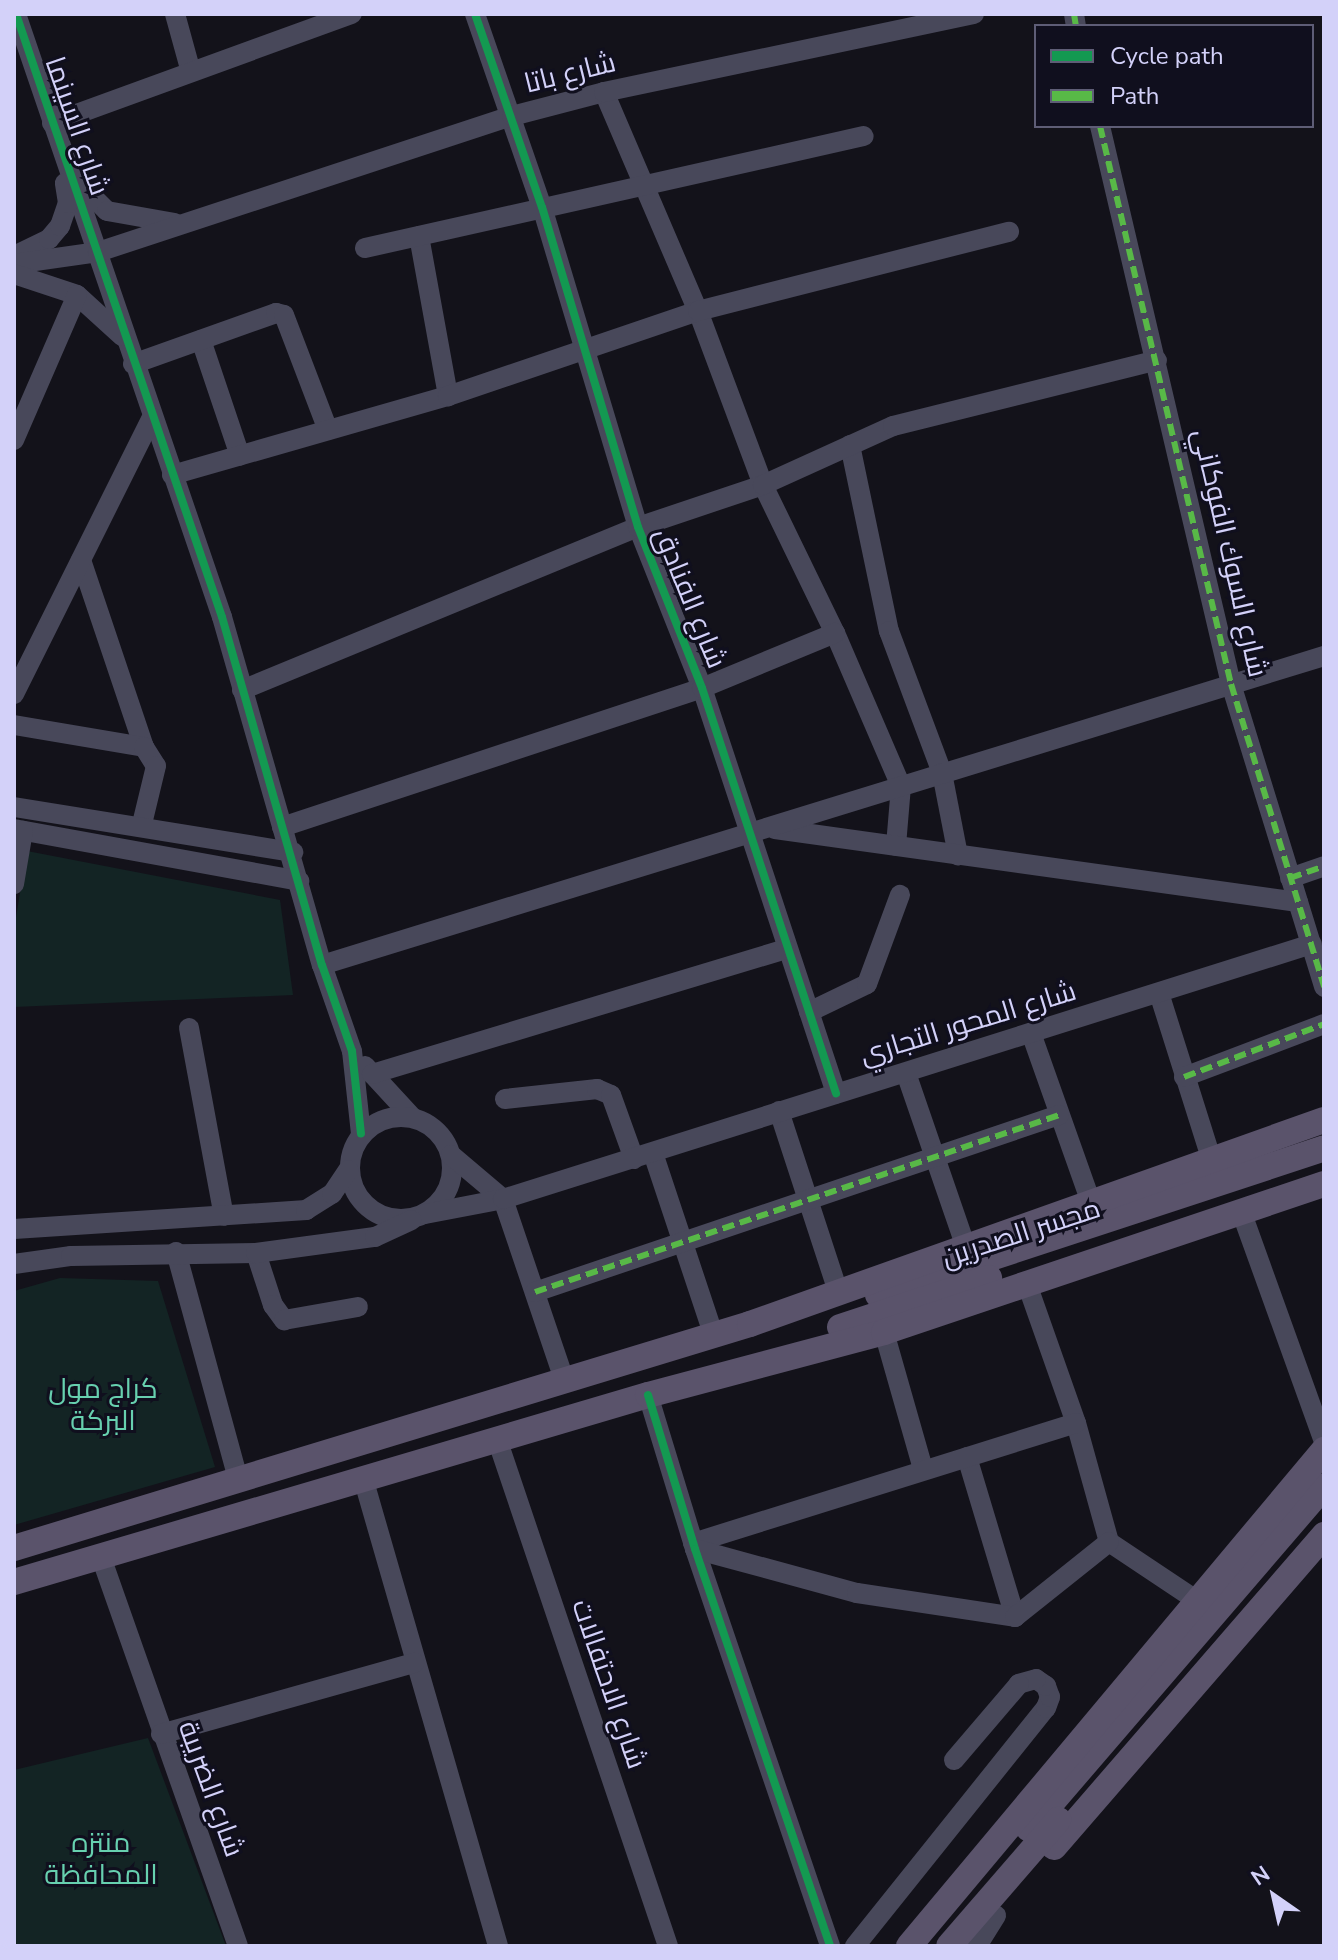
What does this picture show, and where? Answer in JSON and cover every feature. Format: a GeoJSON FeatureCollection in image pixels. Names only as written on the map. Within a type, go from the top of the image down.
{"type":"FeatureCollection","features":[{"type":"Feature","properties":{"kind":"main road"},"geometry":{"type":"LineString","coordinates":[[14,1548],[714,1336],[965,1244],[1324,1120]]}},
{"type":"Feature","properties":{"kind":"main road"},"geometry":{"type":"LineString","coordinates":[[1271,1138],[1293,1134],[1313,1151],[1317,1175],[1295,1193]]}},
{"type":"Feature","properties":{"kind":"main road","name":"مجسر الصدرين"},"geometry":{"type":"LineString","coordinates":[[14,1582],[741,1368],[1324,1148]]}},
{"type":"Feature","properties":{"kind":"main road","name":"مجسر الصدرين"},"geometry":{"type":"LineString","coordinates":[[750,1324],[874,1316],[1324,1167]]}},
{"type":"Feature","properties":{"kind":"main road"},"geometry":{"type":"LineString","coordinates":[[874,1316],[1027,1284],[1324,1184]]}},
{"type":"Feature","properties":{"kind":"main road"},"geometry":{"type":"LineString","coordinates":[[909,1946],[1324,1450]]}},
{"type":"Feature","properties":{"kind":"main road"},"geometry":{"type":"LineString","coordinates":[[951,1944],[1324,1486]]}},
{"type":"Feature","properties":{"kind":"main road"},"geometry":{"type":"LineString","coordinates":[[951,1944],[1324,1511]]}},
{"type":"Feature","properties":{"kind":"main road"},"geometry":{"type":"LineString","coordinates":[[951,1944],[996,1915],[1324,1535]]}},
{"type":"Feature","properties":{"kind":"street","name":"شارع السينما"},"geometry":{"type":"LineString","coordinates":[[16,14],[60,152],[98,252],[133,364],[222,617],[282,827],[293,852],[322,965],[352,1051]]}},
{"type":"Feature","properties":{"kind":"street"},"geometry":{"type":"LineString","coordinates":[[175,14],[191,72]]}},
{"type":"Feature","properties":{"kind":"street","name":"شارع السينما"},"geometry":{"type":"LineString","coordinates":[[52,123],[352,14]]}},
{"type":"Feature","properties":{"kind":"street","name":"شارع الفنادق"},"geometry":{"type":"LineString","coordinates":[[475,14],[542,207],[638,527],[761,831],[786,949],[836,1093]]}},
{"type":"Feature","properties":{"kind":"street","name":"شارع باتا"},"geometry":{"type":"LineString","coordinates":[[14,264],[98,252],[512,116],[604,92],[974,14]]}},
{"type":"Feature","properties":{"kind":"street"},"geometry":{"type":"LineString","coordinates":[[604,92],[698,311],[763,485],[835,633],[901,786],[896,846]]}},
{"type":"Feature","properties":{"kind":"street","name":"شارع السوك الفوكاني"},"geometry":{"type":"LineString","coordinates":[[1100,128],[1231,684],[1324,987]]}},
{"type":"Feature","properties":{"kind":"street"},"geometry":{"type":"LineString","coordinates":[[365,248],[864,136]]}},
{"type":"Feature","properties":{"kind":"street"},"geometry":{"type":"LineString","coordinates":[[60,152],[77,182],[107,211],[152,222],[187,223]]}},
{"type":"Feature","properties":{"kind":"street"},"geometry":{"type":"LineString","coordinates":[[14,256],[49,239],[66,215],[60,152]]}},
{"type":"Feature","properties":{"kind":"street"},"geometry":{"type":"LineString","coordinates":[[172,475],[448,396],[586,352],[698,311],[1009,232]]}},
{"type":"Feature","properties":{"kind":"street"},"geometry":{"type":"LineString","coordinates":[[419,236],[448,396]]}},
{"type":"Feature","properties":{"kind":"street"},"geometry":{"type":"LineString","coordinates":[[14,274],[77,295],[128,343]]}},
{"type":"Feature","properties":{"kind":"street"},"geometry":{"type":"LineString","coordinates":[[14,440],[77,295]]}},
{"type":"Feature","properties":{"kind":"street"},"geometry":{"type":"LineString","coordinates":[[133,364],[276,313],[284,315],[328,430]]}},
{"type":"Feature","properties":{"kind":"street"},"geometry":{"type":"LineString","coordinates":[[201,340],[240,456]]}},
{"type":"Feature","properties":{"kind":"street"},"geometry":{"type":"LineString","coordinates":[[242,690],[638,527],[763,485],[893,426],[1157,360]]}},
{"type":"Feature","properties":{"kind":"street"},"geometry":{"type":"LineString","coordinates":[[14,694],[152,417]]}},
{"type":"Feature","properties":{"kind":"street"},"geometry":{"type":"LineString","coordinates":[[850,445],[889,631],[942,773],[958,855]]}},
{"type":"Feature","properties":{"kind":"street"},"geometry":{"type":"LineString","coordinates":[[81,560],[144,747],[156,766],[142,824]]}},
{"type":"Feature","properties":{"kind":"street"},"geometry":{"type":"LineString","coordinates":[[282,827],[702,688],[835,633]]}},
{"type":"Feature","properties":{"kind":"street"},"geometry":{"type":"LineString","coordinates":[[322,965],[1324,656]]}},
{"type":"Feature","properties":{"kind":"street"},"geometry":{"type":"LineString","coordinates":[[14,725],[144,747]]}},
{"type":"Feature","properties":{"kind":"street"},"geometry":{"type":"LineString","coordinates":[[14,807],[142,824],[293,852]]}},
{"type":"Feature","properties":{"kind":"street"},"geometry":{"type":"LineString","coordinates":[[14,884],[19,830],[299,881]]}},
{"type":"Feature","properties":{"kind":"street"},"geometry":{"type":"LineString","coordinates":[[761,831],[896,846],[1298,902]]}},
{"type":"Feature","properties":{"kind":"street"},"geometry":{"type":"LineString","coordinates":[[1290,878],[1324,866]]}},
{"type":"Feature","properties":{"kind":"street"},"geometry":{"type":"LineString","coordinates":[[809,1012],[867,984],[900,895]]}},
{"type":"Feature","properties":{"kind":"street","name":"شارع المحور التجاري"},"geometry":{"type":"LineString","coordinates":[[418,1217],[503,1199],[644,1156],[1312,944]]}},
{"type":"Feature","properties":{"kind":"street"},"geometry":{"type":"LineString","coordinates":[[372,1074],[786,949]]}},
{"type":"Feature","properties":{"kind":"street"},"geometry":{"type":"LineString","coordinates":[[1159,993],[1211,1158]]}},
{"type":"Feature","properties":{"kind":"street"},"geometry":{"type":"LineString","coordinates":[[1184,1077],[1324,1024]]}},
{"type":"Feature","properties":{"kind":"street"},"geometry":{"type":"LineString","coordinates":[[189,1028],[224,1216]]}},
{"type":"Feature","properties":{"kind":"street"},"geometry":{"type":"LineString","coordinates":[[1031,1033],[1090,1200]]}},
{"type":"Feature","properties":{"kind":"street"},"geometry":{"type":"LineString","coordinates":[[352,1051],[412,1117],[430,1125],[451,1155],[503,1199],[564,1379]]}},
{"type":"Feature","properties":{"kind":"street"},"geometry":{"type":"LineString","coordinates":[[14,1229],[306,1210],[332,1194],[348,1170],[361,1134],[352,1051]]}},
{"type":"Feature","properties":{"kind":"street"},"geometry":{"type":"LineString","coordinates":[[906,1073],[965,1244]]}},
{"type":"Feature","properties":{"kind":"street"},"geometry":{"type":"LineString","coordinates":[[505,1099],[597,1089],[611,1095],[685,1243],[714,1336]]}},
{"type":"Feature","properties":{"kind":"street"},"geometry":{"type":"LineString","coordinates":[[779,1111],[838,1291]]}},
{"type":"Feature","properties":{"kind":"street"},"geometry":{"type":"LineString","coordinates":[[535,1292],[1059,1115]]}},
{"type":"Feature","properties":{"kind":"street"},"geometry":{"type":"LineString","coordinates":[[361,1134],[376,1122],[412,1117]]}},
{"type":"Feature","properties":{"kind":"street"},"geometry":{"type":"LineString","coordinates":[[14,1264],[176,1252],[256,1253],[375,1237],[418,1217],[449,1187],[451,1155]]}},
{"type":"Feature","properties":{"kind":"street"},"geometry":{"type":"LineString","coordinates":[[348,1170],[361,1201],[374,1212],[418,1217]]}},
{"type":"Feature","properties":{"kind":"street"},"geometry":{"type":"LineString","coordinates":[[1241,1211],[1324,1441]]}},
{"type":"Feature","properties":{"kind":"street"},"geometry":{"type":"LineString","coordinates":[[176,1252],[239,1482]]}},
{"type":"Feature","properties":{"kind":"street"},"geometry":{"type":"LineString","coordinates":[[256,1253],[273,1305],[284,1320],[358,1307]]}},
{"type":"Feature","properties":{"kind":"street"},"geometry":{"type":"LineString","coordinates":[[1027,1284],[1076,1423],[1109,1542],[1196,1600]]}},
{"type":"Feature","properties":{"kind":"street"},"geometry":{"type":"LineString","coordinates":[[874,1316],[923,1469]]}},
{"type":"Feature","properties":{"kind":"street"},"geometry":{"type":"LineString","coordinates":[[648,1395],[694,1546],[830,1946]]}},
{"type":"Feature","properties":{"kind":"street"},"geometry":{"type":"LineString","coordinates":[[694,1546],[923,1469],[1076,1423]]}},
{"type":"Feature","properties":{"kind":"street","name":"شارع الاحتفالات"},"geometry":{"type":"LineString","coordinates":[[497,1439],[668,1946]]}},
{"type":"Feature","properties":{"kind":"street"},"geometry":{"type":"LineString","coordinates":[[967,1457],[1015,1617]]}},
{"type":"Feature","properties":{"kind":"street"},"geometry":{"type":"LineString","coordinates":[[363,1478],[498,1946]]}},
{"type":"Feature","properties":{"kind":"street"},"geometry":{"type":"LineString","coordinates":[[694,1546],[857,1593],[1015,1617],[1109,1542]]}},
{"type":"Feature","properties":{"kind":"street","name":"شارع الضريبة"},"geometry":{"type":"LineString","coordinates":[[101,1557],[238,1946]]}},
{"type":"Feature","properties":{"kind":"street"},"geometry":{"type":"LineString","coordinates":[[161,1734],[414,1663]]}},
{"type":"Feature","properties":{"kind":"street"},"geometry":{"type":"LineString","coordinates":[[855,1946],[1046,1708],[1046,1686],[1036,1679],[1019,1684],[954,1760]]}},
{"type":"Feature","properties":{"kind":"green space"},"geometry":{"type":"Polygon","coordinates":[[[27,851],[280,900],[293,995],[14,1007],[14,929],[27,851]]]}},
{"type":"Feature","properties":{"kind":"green space","name":"كراج مول البركة"},"geometry":{"type":"Polygon","coordinates":[[[60,1278],[158,1281],[215,1467],[14,1525],[14,1291],[60,1278]]]}},
{"type":"Feature","properties":{"kind":"green space","name":"منتزه المحافظة"},"geometry":{"type":"Polygon","coordinates":[[[148,1738],[226,1946],[14,1946],[14,1770],[148,1738]]]}},
{"type":"Feature","properties":{"kind":"marked path"},"geometry":{"type":"LineString","coordinates":[[1074,14],[1076,24]]}},
{"type":"Feature","properties":{"kind":"marked path"},"geometry":{"type":"LineString","coordinates":[[1100,128],[1231,684],[1324,987]]}},
{"type":"Feature","properties":{"kind":"marked path"},"geometry":{"type":"LineString","coordinates":[[1290,878],[1324,866]]}},
{"type":"Feature","properties":{"kind":"marked path"},"geometry":{"type":"LineString","coordinates":[[1184,1077],[1324,1024]]}},
{"type":"Feature","properties":{"kind":"marked path"},"geometry":{"type":"LineString","coordinates":[[535,1292],[1059,1115]]}},
{"type":"Feature","properties":{"kind":"cycle path"},"geometry":{"type":"LineString","coordinates":[[16,14],[222,617],[322,965],[352,1051],[361,1134]]}},
{"type":"Feature","properties":{"kind":"cycle path"},"geometry":{"type":"LineString","coordinates":[[475,14],[542,207],[638,527],[702,688],[836,1093]]}},
{"type":"Feature","properties":{"kind":"cycle path"},"geometry":{"type":"LineString","coordinates":[[648,1395],[695,1549],[830,1946]]}}]}
